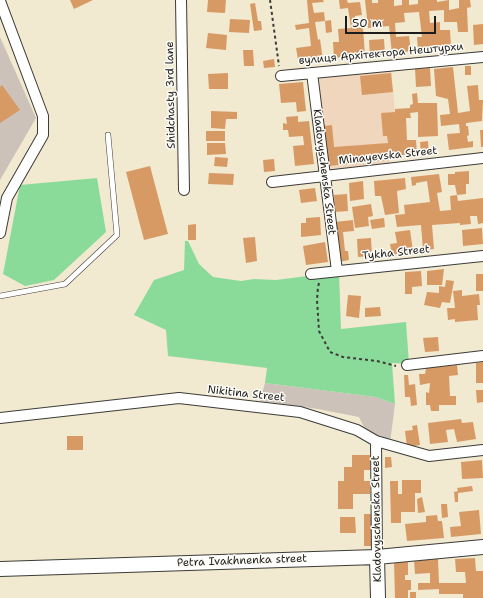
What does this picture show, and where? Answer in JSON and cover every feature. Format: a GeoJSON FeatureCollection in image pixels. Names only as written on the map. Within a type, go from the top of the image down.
{"type":"FeatureCollection","features":[{"type":"Feature","properties":{"kind":"street","name":"Shidchasty 3rd lane"},"geometry":{"type":"LineString","coordinates":[[181,0],[184,190]]}},
{"type":"Feature","properties":{"kind":"street"},"geometry":{"type":"LineString","coordinates":[[0,1],[43,116],[43,135],[3,199],[0,233]]}},
{"type":"Feature","properties":{"kind":"street","name":"вулиця Архітектора Нештурхи"},"geometry":{"type":"LineString","coordinates":[[281,76],[483,57]]}},
{"type":"Feature","properties":{"kind":"street","name":"Kladovyschenska Street"},"geometry":{"type":"LineString","coordinates":[[312,73],[337,271]]}},
{"type":"Feature","properties":{"kind":"street","name":"Minayevska Street"},"geometry":{"type":"LineString","coordinates":[[272,182],[483,158]]}},
{"type":"Feature","properties":{"kind":"street","name":"Tykha Street"},"geometry":{"type":"LineString","coordinates":[[311,274],[483,256]]}},
{"type":"Feature","properties":{"kind":"street"},"geometry":{"type":"LineString","coordinates":[[407,365],[483,356]]}},
{"type":"Feature","properties":{"kind":"street","name":"Nikitina Street"},"geometry":{"type":"LineString","coordinates":[[0,418],[179,398],[300,412],[357,430],[376,441],[429,456],[483,450]]}},
{"type":"Feature","properties":{"kind":"street","name":"Kladovyschenska Street"},"geometry":{"type":"LineString","coordinates":[[376,441],[378,598]]}},
{"type":"Feature","properties":{"kind":"street","name":"Petra Ivakhnenka street"},"geometry":{"type":"LineString","coordinates":[[0,569],[377,557],[483,547]]}},
{"type":"Feature","properties":{"kind":"lane"},"geometry":{"type":"LineString","coordinates":[[0,296],[66,284],[117,235],[108,135]]}},
{"type":"Feature","properties":{"kind":"path"},"geometry":{"type":"LineString","coordinates":[[270,0],[281,76]]}},
{"type":"Feature","properties":{"kind":"path"},"geometry":{"type":"LineString","coordinates":[[325,273],[321,276],[318,287],[318,331],[330,352],[343,357],[377,361],[397,366],[407,365]]}},
{"type":"Feature","properties":{"kind":"shaded area"},"geometry":{"type":"Polygon","coordinates":[[[0,37],[36,118],[0,180],[0,37]]]}},
{"type":"Feature","properties":{"kind":"shaded area"},"geometry":{"type":"Polygon","coordinates":[[[391,67],[397,135],[387,136],[390,167],[324,173],[315,74],[391,67]]]}},
{"type":"Feature","properties":{"kind":"shaded area"},"geometry":{"type":"Polygon","coordinates":[[[265,383],[376,397],[395,404],[390,443],[364,427],[359,417],[318,409],[260,401],[265,383]]]}},
{"type":"Feature","properties":{"kind":"green space"},"geometry":{"type":"Polygon","coordinates":[[[97,178],[106,232],[54,280],[25,286],[3,274],[20,185],[97,178]]]}},
{"type":"Feature","properties":{"kind":"green space"},"geometry":{"type":"Polygon","coordinates":[[[185,241],[188,241],[199,264],[213,277],[241,281],[254,279],[276,280],[339,272],[341,329],[406,322],[409,364],[392,363],[395,404],[376,397],[265,383],[267,368],[168,356],[166,330],[134,315],[154,280],[184,270],[185,241]]]}},
{"type":"Feature","properties":{"kind":"building"},"geometry":{"type":"Polygon","coordinates":[[[70,0],[93,0],[74,9],[70,0]]]}},
{"type":"Feature","properties":{"kind":"building"},"geometry":{"type":"Polygon","coordinates":[[[208,0],[226,0],[225,13],[207,12],[208,0]]]}},
{"type":"Feature","properties":{"kind":"building"},"geometry":{"type":"Polygon","coordinates":[[[307,0],[323,0],[324,2],[312,3],[314,13],[324,12],[325,21],[315,22],[318,40],[320,39],[323,61],[299,65],[296,48],[311,46],[309,28],[296,30],[295,25],[309,23],[307,0]]]}},
{"type":"Feature","properties":{"kind":"building"},"geometry":{"type":"Polygon","coordinates":[[[339,0],[347,0],[348,3],[360,2],[362,15],[355,16],[357,28],[363,27],[365,56],[334,58],[333,42],[339,42],[338,29],[351,28],[348,8],[340,9],[339,0]]]}},
{"type":"Feature","properties":{"kind":"building"},"geometry":{"type":"Polygon","coordinates":[[[365,0],[372,0],[372,3],[378,3],[378,0],[394,0],[394,6],[402,5],[402,0],[409,0],[409,5],[418,4],[418,0],[437,0],[437,2],[449,0],[449,10],[459,8],[459,0],[470,0],[471,7],[467,8],[468,32],[458,32],[457,22],[444,22],[444,10],[429,11],[430,23],[440,22],[440,30],[450,30],[451,47],[418,49],[417,37],[422,37],[419,12],[404,13],[405,22],[395,23],[396,37],[409,36],[411,51],[392,54],[389,26],[368,28],[365,0]]]}},
{"type":"Feature","properties":{"kind":"building"},"geometry":{"type":"Polygon","coordinates":[[[255,3],[258,21],[261,21],[262,30],[254,31],[250,4],[255,3]]]}},
{"type":"Feature","properties":{"kind":"building"},"geometry":{"type":"Polygon","coordinates":[[[230,19],[250,20],[249,33],[229,32],[230,19]]]}},
{"type":"Feature","properties":{"kind":"building"},"geometry":{"type":"Polygon","coordinates":[[[331,20],[332,32],[326,33],[325,21],[331,20]]]}},
{"type":"Feature","properties":{"kind":"building"},"geometry":{"type":"Polygon","coordinates":[[[483,24],[483,44],[474,45],[473,25],[483,24]]]}},
{"type":"Feature","properties":{"kind":"building"},"geometry":{"type":"Polygon","coordinates":[[[208,33],[227,35],[226,50],[206,48],[208,33]]]}},
{"type":"Feature","properties":{"kind":"building"},"geometry":{"type":"Polygon","coordinates":[[[384,39],[385,55],[370,56],[369,40],[384,39]]]}},
{"type":"Feature","properties":{"kind":"building"},"geometry":{"type":"Polygon","coordinates":[[[243,50],[253,50],[254,66],[244,66],[243,50]]]}},
{"type":"Feature","properties":{"kind":"building"},"geometry":{"type":"Polygon","coordinates":[[[274,59],[275,67],[264,68],[263,61],[274,59]]]}},
{"type":"Feature","properties":{"kind":"building"},"geometry":{"type":"Polygon","coordinates":[[[465,66],[471,66],[471,75],[465,75],[465,66]]]}},
{"type":"Feature","properties":{"kind":"building"},"geometry":{"type":"Polygon","coordinates":[[[453,67],[458,113],[470,111],[467,86],[478,85],[479,100],[483,100],[482,121],[466,123],[466,126],[468,126],[469,135],[467,136],[468,142],[473,141],[473,147],[449,150],[447,134],[460,133],[459,124],[441,126],[440,115],[450,114],[448,99],[436,96],[434,69],[453,67]]]}},
{"type":"Feature","properties":{"kind":"building"},"geometry":{"type":"Polygon","coordinates":[[[430,68],[431,86],[416,87],[415,69],[430,68]]]}},
{"type":"Feature","properties":{"kind":"building"},"geometry":{"type":"Polygon","coordinates":[[[228,73],[228,89],[209,89],[208,74],[228,73]]]}},
{"type":"Feature","properties":{"kind":"building"},"geometry":{"type":"Polygon","coordinates":[[[391,73],[393,92],[362,95],[360,76],[391,73]]]}},
{"type":"Feature","properties":{"kind":"building"},"geometry":{"type":"Polygon","coordinates":[[[303,82],[306,111],[297,112],[296,102],[281,103],[279,84],[303,82]]]}},
{"type":"Feature","properties":{"kind":"building"},"geometry":{"type":"Polygon","coordinates":[[[2,85],[20,110],[0,123],[0,87],[2,85]]]}},
{"type":"Feature","properties":{"kind":"building"},"geometry":{"type":"Polygon","coordinates":[[[417,93],[418,103],[437,103],[438,136],[418,137],[418,112],[410,113],[411,118],[406,118],[407,140],[416,140],[417,154],[389,156],[389,160],[328,166],[324,126],[332,125],[334,147],[388,143],[387,136],[383,136],[381,113],[395,112],[395,109],[410,108],[410,105],[413,104],[412,94],[417,93]]]}},
{"type":"Feature","properties":{"kind":"building"},"geometry":{"type":"Polygon","coordinates":[[[211,111],[237,112],[237,119],[226,119],[225,129],[211,128],[211,111]]]}},
{"type":"Feature","properties":{"kind":"building"},"geometry":{"type":"Polygon","coordinates":[[[298,116],[298,122],[309,121],[314,164],[295,166],[293,146],[304,145],[303,136],[289,137],[288,130],[283,130],[283,123],[287,124],[286,117],[298,116]]]}},
{"type":"Feature","properties":{"kind":"building"},"geometry":{"type":"Polygon","coordinates":[[[480,130],[483,130],[483,147],[481,147],[480,130]]]}},
{"type":"Feature","properties":{"kind":"building"},"geometry":{"type":"Polygon","coordinates":[[[206,131],[225,131],[225,141],[206,141],[206,131]]]}},
{"type":"Feature","properties":{"kind":"building"},"geometry":{"type":"Polygon","coordinates":[[[428,141],[429,154],[421,155],[420,142],[428,141]]]}},
{"type":"Feature","properties":{"kind":"building"},"geometry":{"type":"Polygon","coordinates":[[[207,143],[225,143],[226,154],[207,155],[207,143]]]}},
{"type":"Feature","properties":{"kind":"building"},"geometry":{"type":"Polygon","coordinates":[[[215,157],[228,158],[227,167],[214,166],[215,157]]]}},
{"type":"Feature","properties":{"kind":"building"},"geometry":{"type":"Polygon","coordinates":[[[274,159],[275,171],[264,172],[263,160],[274,159]]]}},
{"type":"Feature","properties":{"kind":"building"},"geometry":{"type":"Polygon","coordinates":[[[150,166],[168,234],[144,240],[126,172],[150,166]]]}},
{"type":"Feature","properties":{"kind":"building"},"geometry":{"type":"Polygon","coordinates":[[[469,171],[469,184],[466,184],[466,194],[457,195],[455,185],[448,185],[448,174],[469,171]]]}},
{"type":"Feature","properties":{"kind":"building"},"geometry":{"type":"Polygon","coordinates":[[[209,173],[234,174],[233,185],[208,184],[209,173]]]}},
{"type":"Feature","properties":{"kind":"building"},"geometry":{"type":"Polygon","coordinates":[[[439,174],[442,192],[437,193],[440,211],[451,210],[450,196],[457,195],[458,201],[483,198],[483,223],[478,224],[477,216],[470,216],[471,224],[460,225],[460,223],[432,225],[434,249],[423,250],[421,225],[397,227],[395,215],[405,214],[404,205],[430,202],[427,181],[416,183],[416,185],[412,186],[411,177],[439,174]]]}},
{"type":"Feature","properties":{"kind":"building"},"geometry":{"type":"Polygon","coordinates":[[[405,178],[406,189],[397,191],[399,213],[385,215],[381,196],[375,196],[374,181],[405,178]]]}},
{"type":"Feature","properties":{"kind":"building"},"geometry":{"type":"Polygon","coordinates":[[[363,181],[364,199],[350,201],[349,183],[363,181]]]}},
{"type":"Feature","properties":{"kind":"building"},"geometry":{"type":"Polygon","coordinates":[[[315,188],[317,201],[301,203],[299,190],[315,188]]]}},
{"type":"Feature","properties":{"kind":"building"},"geometry":{"type":"Polygon","coordinates":[[[347,194],[348,211],[335,212],[334,195],[347,194]]]}},
{"type":"Feature","properties":{"kind":"building"},"geometry":{"type":"Polygon","coordinates":[[[371,204],[373,216],[368,217],[369,226],[355,228],[352,207],[371,204]]]}},
{"type":"Feature","properties":{"kind":"building"},"geometry":{"type":"Polygon","coordinates":[[[320,217],[321,235],[301,237],[301,223],[306,223],[306,218],[320,217]]]}},
{"type":"Feature","properties":{"kind":"building"},"geometry":{"type":"Polygon","coordinates":[[[384,218],[385,227],[372,229],[370,220],[384,218]]]}},
{"type":"Feature","properties":{"kind":"building"},"geometry":{"type":"Polygon","coordinates":[[[353,220],[354,231],[343,232],[345,251],[348,251],[349,260],[339,262],[335,222],[353,220]]]}},
{"type":"Feature","properties":{"kind":"building"},"geometry":{"type":"Polygon","coordinates":[[[196,224],[196,240],[188,240],[188,225],[196,224]]]}},
{"type":"Feature","properties":{"kind":"building"},"geometry":{"type":"Polygon","coordinates":[[[482,228],[483,244],[463,246],[462,230],[482,228]]]}},
{"type":"Feature","properties":{"kind":"building"},"geometry":{"type":"Polygon","coordinates":[[[410,230],[413,251],[392,255],[390,244],[397,243],[395,232],[410,230]]]}},
{"type":"Feature","properties":{"kind":"building"},"geometry":{"type":"Polygon","coordinates":[[[255,237],[257,261],[246,263],[243,238],[255,237]]]}},
{"type":"Feature","properties":{"kind":"building"},"geometry":{"type":"Polygon","coordinates":[[[371,238],[372,256],[358,257],[357,239],[371,238]]]}},
{"type":"Feature","properties":{"kind":"building"},"geometry":{"type":"Polygon","coordinates":[[[325,242],[328,262],[306,265],[303,246],[325,242]]]}},
{"type":"Feature","properties":{"kind":"building"},"geometry":{"type":"Polygon","coordinates":[[[444,269],[442,285],[427,285],[427,271],[444,269]]]}},
{"type":"Feature","properties":{"kind":"building"},"geometry":{"type":"Polygon","coordinates":[[[421,271],[422,286],[412,287],[412,294],[405,294],[405,272],[421,271]]]}},
{"type":"Feature","properties":{"kind":"building"},"geometry":{"type":"Polygon","coordinates":[[[476,274],[483,274],[483,291],[476,291],[476,274]]]}},
{"type":"Feature","properties":{"kind":"building"},"geometry":{"type":"Polygon","coordinates":[[[446,280],[454,281],[450,303],[442,302],[440,308],[424,305],[427,292],[439,293],[439,286],[445,287],[446,280]]]}},
{"type":"Feature","properties":{"kind":"building"},"geometry":{"type":"Polygon","coordinates":[[[462,290],[462,296],[479,294],[480,305],[477,305],[478,320],[455,322],[455,319],[448,320],[447,308],[455,308],[453,291],[462,290]]]}},
{"type":"Feature","properties":{"kind":"building"},"geometry":{"type":"Polygon","coordinates":[[[348,295],[361,296],[359,318],[346,316],[348,295]]]}},
{"type":"Feature","properties":{"kind":"building"},"geometry":{"type":"Polygon","coordinates":[[[380,307],[381,316],[365,317],[365,308],[380,307]]]}},
{"type":"Feature","properties":{"kind":"building"},"geometry":{"type":"Polygon","coordinates":[[[438,337],[439,351],[425,352],[423,338],[438,337]]]}},
{"type":"Feature","properties":{"kind":"building"},"geometry":{"type":"Polygon","coordinates":[[[483,362],[483,383],[476,383],[476,363],[483,362]]]}},
{"type":"Feature","properties":{"kind":"building"},"geometry":{"type":"Polygon","coordinates":[[[457,365],[458,375],[449,376],[450,396],[456,396],[456,405],[439,405],[439,411],[431,411],[430,405],[426,405],[426,392],[429,393],[430,383],[420,385],[419,374],[425,374],[426,368],[457,365]]]}},
{"type":"Feature","properties":{"kind":"building"},"geometry":{"type":"Polygon","coordinates":[[[404,375],[408,375],[409,385],[415,384],[417,405],[411,406],[410,397],[405,397],[404,375]]]}},
{"type":"Feature","properties":{"kind":"building"},"geometry":{"type":"Polygon","coordinates":[[[476,390],[483,390],[483,402],[477,403],[476,390]]]}},
{"type":"Feature","properties":{"kind":"building"},"geometry":{"type":"Polygon","coordinates":[[[461,419],[462,423],[473,422],[476,439],[457,442],[454,429],[446,430],[448,442],[430,444],[428,423],[461,419]]]}},
{"type":"Feature","properties":{"kind":"building"},"geometry":{"type":"Polygon","coordinates":[[[417,425],[420,445],[407,447],[405,431],[413,430],[412,426],[417,425]]]}},
{"type":"Feature","properties":{"kind":"building"},"geometry":{"type":"Polygon","coordinates":[[[67,436],[83,436],[83,450],[67,450],[67,436]]]}},
{"type":"Feature","properties":{"kind":"building"},"geometry":{"type":"Polygon","coordinates":[[[352,455],[370,455],[370,470],[364,470],[364,481],[370,481],[370,494],[353,494],[353,509],[338,509],[338,481],[344,481],[344,467],[352,467],[352,455]]]}},
{"type":"Feature","properties":{"kind":"building"},"geometry":{"type":"Polygon","coordinates":[[[385,457],[391,457],[392,467],[385,468],[385,457]]]}},
{"type":"Feature","properties":{"kind":"building"},"geometry":{"type":"Polygon","coordinates":[[[482,460],[483,478],[462,479],[461,462],[482,460]]]}},
{"type":"Feature","properties":{"kind":"building"},"geometry":{"type":"Polygon","coordinates":[[[402,480],[421,480],[421,493],[415,493],[415,512],[401,512],[401,523],[391,523],[390,481],[398,481],[398,494],[402,494],[402,480]]]}},
{"type":"Feature","properties":{"kind":"building"},"geometry":{"type":"Polygon","coordinates":[[[472,486],[473,491],[458,493],[458,502],[455,502],[454,492],[458,491],[457,488],[472,486]]]}},
{"type":"Feature","properties":{"kind":"building"},"geometry":{"type":"Polygon","coordinates":[[[422,497],[425,512],[418,513],[417,499],[422,497]]]}},
{"type":"Feature","properties":{"kind":"building"},"geometry":{"type":"Polygon","coordinates":[[[441,504],[447,504],[448,517],[442,518],[441,504]]]}},
{"type":"Feature","properties":{"kind":"building"},"geometry":{"type":"Polygon","coordinates":[[[479,510],[481,534],[451,537],[450,527],[461,526],[459,512],[479,510]]]}},
{"type":"Feature","properties":{"kind":"building"},"geometry":{"type":"Polygon","coordinates":[[[364,514],[373,514],[373,546],[364,546],[364,514]]]}},
{"type":"Feature","properties":{"kind":"building"},"geometry":{"type":"Polygon","coordinates":[[[437,515],[438,521],[442,521],[444,538],[407,541],[405,524],[426,522],[426,516],[437,515]]]}},
{"type":"Feature","properties":{"kind":"building"},"geometry":{"type":"Polygon","coordinates":[[[340,517],[355,517],[356,533],[340,533],[340,517]]]}},
{"type":"Feature","properties":{"kind":"building"},"geometry":{"type":"Polygon","coordinates":[[[475,558],[476,571],[483,571],[483,598],[463,598],[463,594],[439,594],[439,589],[418,590],[418,583],[430,583],[430,573],[415,574],[414,560],[438,559],[439,583],[466,583],[465,572],[456,572],[455,559],[475,558]]]}},
{"type":"Feature","properties":{"kind":"building"},"geometry":{"type":"Polygon","coordinates":[[[408,561],[408,575],[405,575],[405,580],[411,580],[411,590],[408,590],[408,598],[395,598],[394,562],[408,561]]]}},
{"type":"Feature","properties":{"kind":"building"},"geometry":{"type":"Polygon","coordinates":[[[410,592],[416,592],[416,598],[410,598],[410,592]]]}}]}
